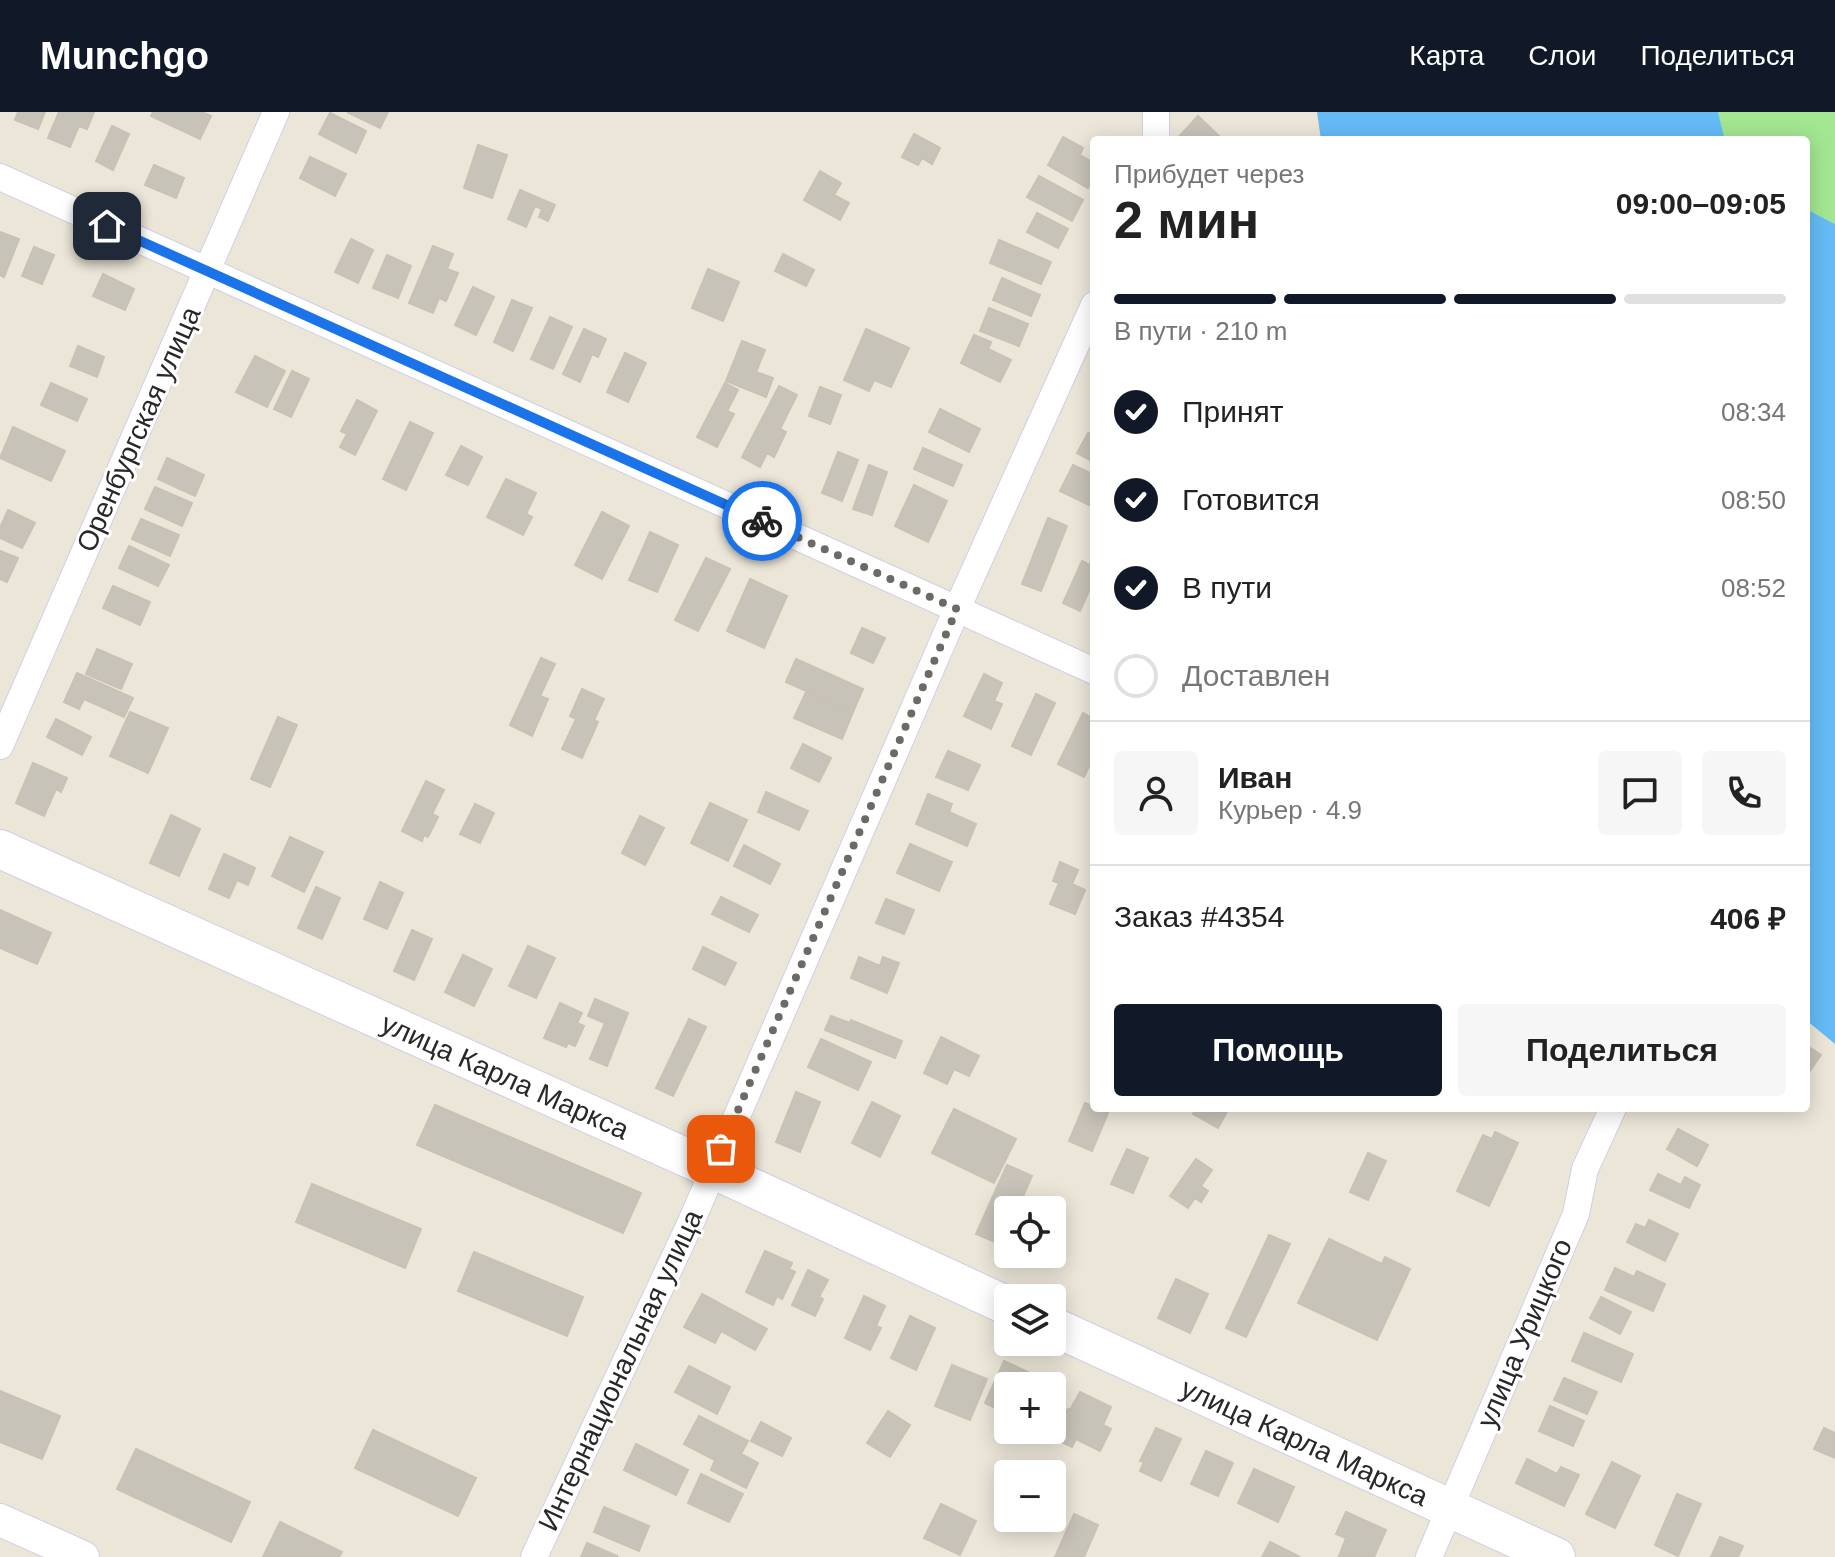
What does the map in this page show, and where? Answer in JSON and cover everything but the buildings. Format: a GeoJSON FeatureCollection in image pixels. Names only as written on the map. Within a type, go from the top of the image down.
{"type":"FeatureCollection","features":[{"type":"Feature","properties":{"kind":"main road","name":"улица Карла Маркса"},"geometry":{"type":"LineString","coordinates":[[0,849],[712,1169],[994,1300]]}},
{"type":"Feature","properties":{"kind":"main road","name":"улица Карла Маркса"},"geometry":{"type":"LineString","coordinates":[[1066,1332],[1556,1557]]}},
{"type":"Feature","properties":{"kind":"street","name":"Оренбургская улица"},"geometry":{"type":"LineString","coordinates":[[0,746],[276,112]]}},
{"type":"Feature","properties":{"kind":"street"},"geometry":{"type":"LineString","coordinates":[[1156,112],[1156,136]]}},
{"type":"Feature","properties":{"kind":"street"},"geometry":{"type":"LineString","coordinates":[[0,177],[1090,669]]}},
{"type":"Feature","properties":{"kind":"street","name":"Интернациональная улица"},"geometry":{"type":"LineString","coordinates":[[534,1557],[685,1236],[957,609],[1090,314]]}},
{"type":"Feature","properties":{"kind":"street","name":"улица Урицкого"},"geometry":{"type":"LineString","coordinates":[[1429,1557],[1576,1214],[1585,1169],[1611,1112]]}},
{"type":"Feature","properties":{"kind":"street"},"geometry":{"type":"LineString","coordinates":[[0,1520],[83,1557]]}},
{"type":"Feature","properties":{"kind":"green space"},"geometry":{"type":"Polygon","coordinates":[[[1718,112],[1835,112],[1835,224],[1810,211],[1810,136],[1724,136],[1718,112]]]}},
{"type":"Feature","properties":{"kind":"water"},"geometry":{"type":"Polygon","coordinates":[[[1317,112],[1718,112],[1724,136],[1320,136],[1317,112]]]}},
{"type":"Feature","properties":{"kind":"water"},"geometry":{"type":"Polygon","coordinates":[[[1810,211],[1835,224],[1835,1044],[1810,1023],[1810,211]]]}},
{"type":"Feature","properties":{"kind":"way so far"},"geometry":{"type":"LineString","coordinates":[[721,1149],[957,609],[762,521]]}},
{"type":"Feature","properties":{"kind":"route"},"geometry":{"type":"LineString","coordinates":[[107,226],[762,521]]}}]}
